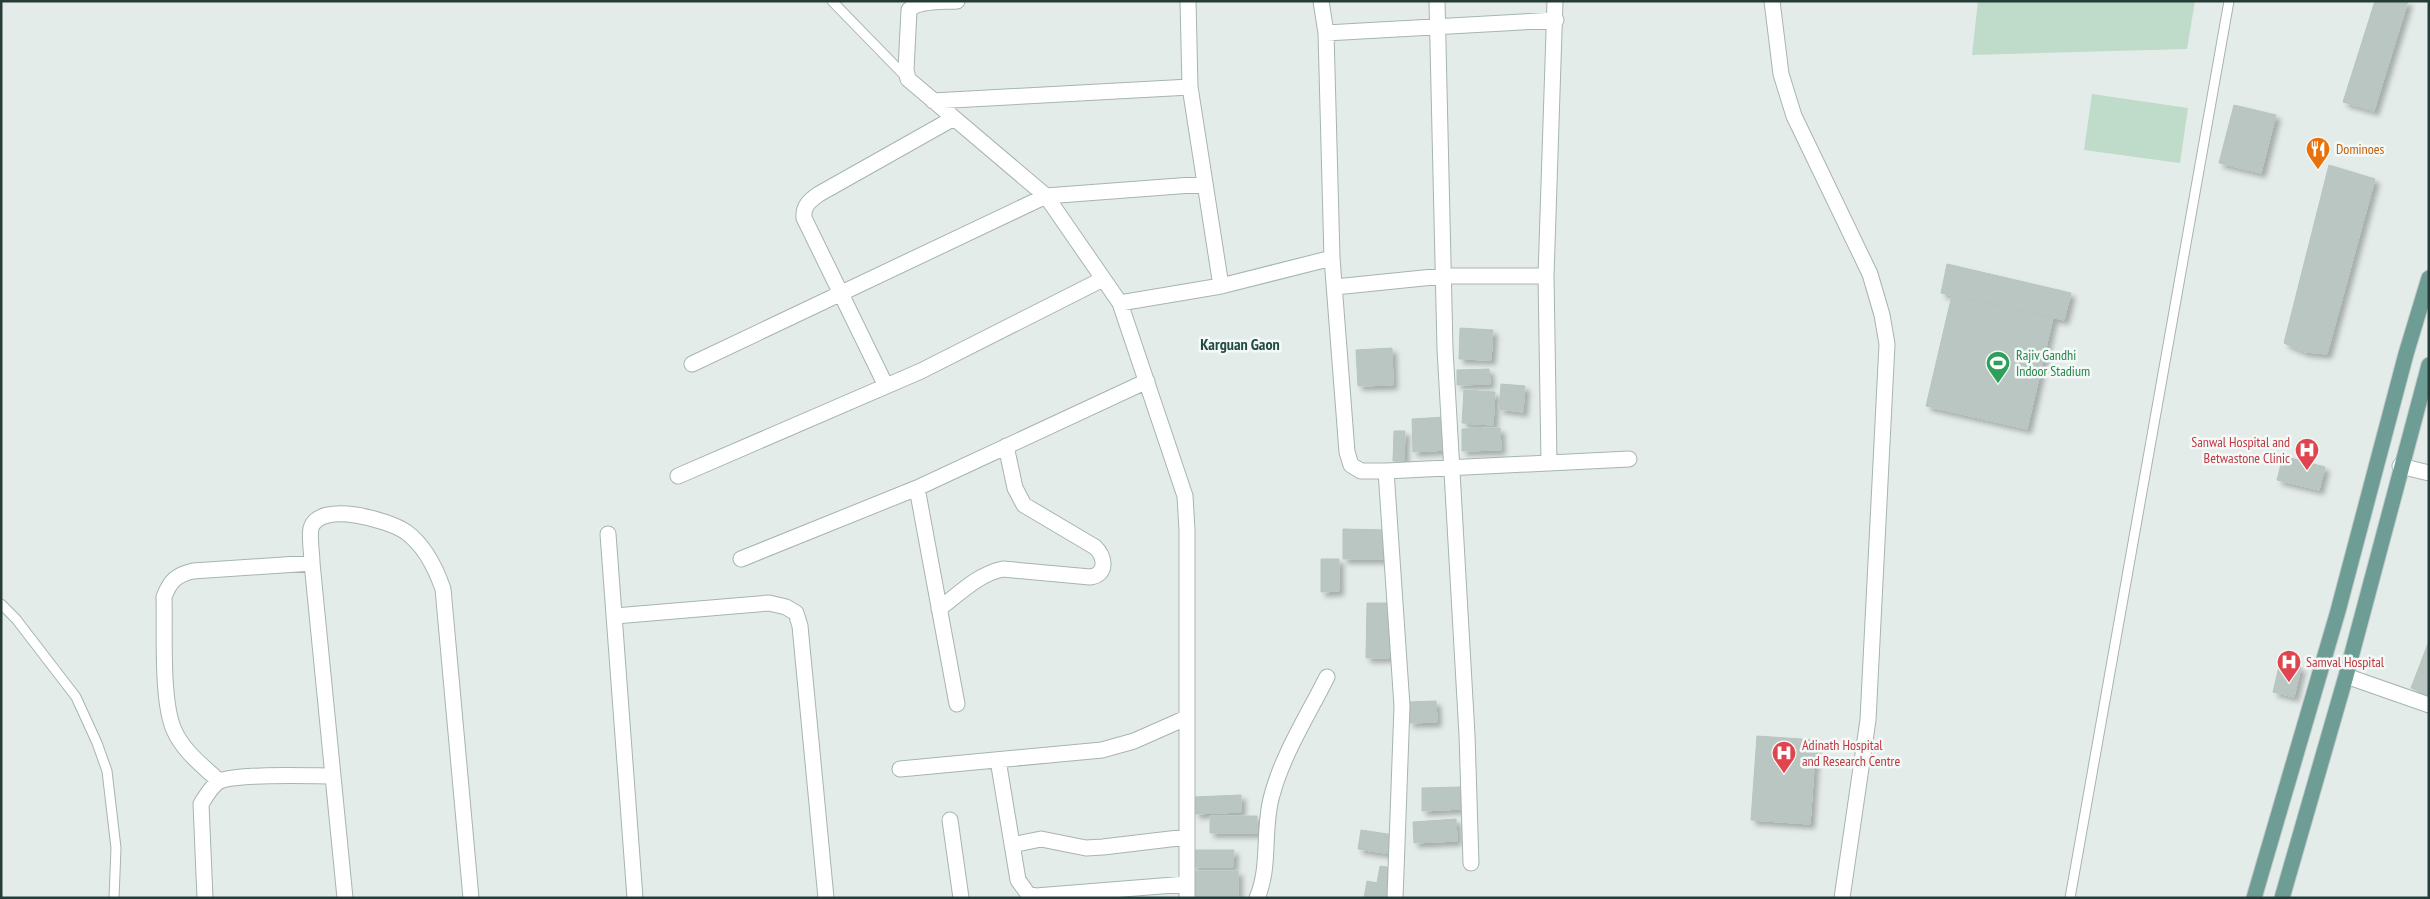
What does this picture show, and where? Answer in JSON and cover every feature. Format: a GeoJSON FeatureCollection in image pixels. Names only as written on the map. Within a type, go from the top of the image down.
{"type":"FeatureCollection","features":[{"type":"Feature","properties":{"kind":"main road"},"geometry":{"type":"LineString","coordinates":[[2254,898],[2338,611],[2406,354],[2429,278]]}},
{"type":"Feature","properties":{"kind":"main road"},"geometry":{"type":"LineString","coordinates":[[2282,898],[2346,676],[2400,466],[2429,365]]}},
{"type":"Feature","properties":{"kind":"street"},"geometry":{"type":"LineString","coordinates":[[957,1],[920,4],[913,6],[909,10],[907,44],[908,79],[1046,196],[1120,303],[1185,496],[1187,530],[1186,891],[1036,896],[1028,894],[1018,880],[998,760]]}},
{"type":"Feature","properties":{"kind":"street"},"geometry":{"type":"LineString","coordinates":[[1188,1],[1190,87],[1221,286]]}},
{"type":"Feature","properties":{"kind":"street"},"geometry":{"type":"LineString","coordinates":[[1321,1],[1326,33],[1332,258],[1348,452],[1351,465],[1361,471],[1451,470],[1629,459]]}},
{"type":"Feature","properties":{"kind":"street"},"geometry":{"type":"LineString","coordinates":[[1437,1],[1443,276],[1451,470],[1466,725],[1471,863]]}},
{"type":"Feature","properties":{"kind":"street"},"geometry":{"type":"LineString","coordinates":[[1549,463],[1546,276],[1556,20],[1555,1]]}},
{"type":"Feature","properties":{"kind":"street"},"geometry":{"type":"LineString","coordinates":[[1772,1],[1781,74],[1794,116],[1870,274],[1882,315],[1887,344],[1868,720],[1842,898]]}},
{"type":"Feature","properties":{"kind":"street"},"geometry":{"type":"LineString","coordinates":[[1326,33],[1556,20]]}},
{"type":"Feature","properties":{"kind":"street"},"geometry":{"type":"LineString","coordinates":[[933,101],[1190,87]]}},
{"type":"Feature","properties":{"kind":"street"},"geometry":{"type":"LineString","coordinates":[[886,386],[804,218],[804,209],[810,200],[954,118]]}},
{"type":"Feature","properties":{"kind":"street"},"geometry":{"type":"LineString","coordinates":[[692,364],[1046,196],[1205,184]]}},
{"type":"Feature","properties":{"kind":"street"},"geometry":{"type":"LineString","coordinates":[[1120,303],[1221,286],[1332,258]]}},
{"type":"Feature","properties":{"kind":"street"},"geometry":{"type":"LineString","coordinates":[[1335,287],[1443,276],[1546,276]]}},
{"type":"Feature","properties":{"kind":"street"},"geometry":{"type":"LineString","coordinates":[[678,476],[921,371],[1104,279]]}},
{"type":"Feature","properties":{"kind":"street"},"geometry":{"type":"LineString","coordinates":[[741,559],[917,488],[1147,381]]}},
{"type":"Feature","properties":{"kind":"street"},"geometry":{"type":"LineString","coordinates":[[940,609],[976,580],[993,571],[1003,569],[1090,577],[1096,576],[1101,572],[1104,562],[1101,553],[1095,547],[1024,505],[1015,488],[1006,446]]}},
{"type":"Feature","properties":{"kind":"street"},"geometry":{"type":"LineString","coordinates":[[2400,466],[2429,473]]}},
{"type":"Feature","properties":{"kind":"street"},"geometry":{"type":"LineString","coordinates":[[1386,471],[1402,706],[1395,898]]}},
{"type":"Feature","properties":{"kind":"street"},"geometry":{"type":"LineString","coordinates":[[917,488],[957,704]]}},
{"type":"Feature","properties":{"kind":"street"},"geometry":{"type":"LineString","coordinates":[[345,898],[312,563],[311,529],[317,520],[324,516],[336,514],[385,521],[407,532],[436,570],[444,589],[471,898]]}},
{"type":"Feature","properties":{"kind":"street"},"geometry":{"type":"LineString","coordinates":[[608,534],[635,898]]}},
{"type":"Feature","properties":{"kind":"street"},"geometry":{"type":"LineString","coordinates":[[220,781],[188,752],[174,731],[167,709],[164,597],[168,585],[178,575],[193,571],[312,563]]}},
{"type":"Feature","properties":{"kind":"street"},"geometry":{"type":"LineString","coordinates":[[615,616],[769,604],[786,607],[796,613],[800,626],[826,898]]}},
{"type":"Feature","properties":{"kind":"street"},"geometry":{"type":"LineString","coordinates":[[2346,676],[2429,705]]}},
{"type":"Feature","properties":{"kind":"street"},"geometry":{"type":"LineString","coordinates":[[1257,898],[1264,871],[1271,797],[1278,776],[1327,677]]}},
{"type":"Feature","properties":{"kind":"street"},"geometry":{"type":"LineString","coordinates":[[900,769],[1102,750],[1134,741],[1186,718]]}},
{"type":"Feature","properties":{"kind":"street"},"geometry":{"type":"LineString","coordinates":[[205,898],[201,804],[209,791],[220,781],[236,778],[332,776]]}},
{"type":"Feature","properties":{"kind":"street"},"geometry":{"type":"LineString","coordinates":[[950,820],[960,898]]}},
{"type":"Feature","properties":{"kind":"street"},"geometry":{"type":"LineString","coordinates":[[1012,845],[1040,840],[1086,848],[1187,837]]}},
{"type":"Feature","properties":{"kind":"lane"},"geometry":{"type":"LineString","coordinates":[[832,1],[908,79]]}},
{"type":"Feature","properties":{"kind":"lane"},"geometry":{"type":"LineString","coordinates":[[2070,898],[2150,433],[2229,1]]}},
{"type":"Feature","properties":{"kind":"lane"},"geometry":{"type":"LineString","coordinates":[[1,604],[16,619],[76,697],[98,743],[107,770],[116,848],[114,898]]}},
{"type":"Feature","properties":{"kind":"green space"},"geometry":{"type":"Polygon","coordinates":[[[1978,1],[2195,1],[2187,49],[1972,55],[1978,1]]]}},
{"type":"Feature","properties":{"kind":"green space"},"geometry":{"type":"Polygon","coordinates":[[[2092,94],[2188,108],[2180,163],[2084,150],[2092,94]]]}},
{"type":"Feature","properties":{"kind":"building"},"geometry":{"type":"Polygon","coordinates":[[[2375,1],[2408,1],[2374,111],[2343,102],[2375,1]]]}},
{"type":"Feature","properties":{"kind":"building"},"geometry":{"type":"Polygon","coordinates":[[[2234,105],[2276,115],[2261,173],[2219,163],[2234,105]]]}},
{"type":"Feature","properties":{"kind":"building"},"geometry":{"type":"Polygon","coordinates":[[[2329,165],[2375,179],[2327,354],[2305,352],[2284,343],[2329,165]]]}},
{"type":"Feature","properties":{"kind":"building"},"geometry":{"type":"Polygon","coordinates":[[[1947,264],[2071,293],[2064,320],[1941,293],[1947,264]]]}},
{"type":"Feature","properties":{"kind":"building"},"geometry":{"type":"Polygon","coordinates":[[[1952,295],[2053,318],[2027,429],[1926,406],[1952,295]]]}},
{"type":"Feature","properties":{"kind":"building"},"geometry":{"type":"Polygon","coordinates":[[[1460,328],[1493,330],[1491,360],[1459,359],[1460,328]]]}},
{"type":"Feature","properties":{"kind":"building"},"geometry":{"type":"Polygon","coordinates":[[[1392,348],[1393,385],[1358,386],[1356,350],[1392,348]]]}},
{"type":"Feature","properties":{"kind":"building"},"geometry":{"type":"Polygon","coordinates":[[[1489,369],[1490,384],[1457,385],[1457,370],[1489,369]]]}},
{"type":"Feature","properties":{"kind":"building"},"geometry":{"type":"Polygon","coordinates":[[[1501,384],[1525,386],[1523,412],[1499,409],[1501,384]]]}},
{"type":"Feature","properties":{"kind":"building"},"geometry":{"type":"Polygon","coordinates":[[[1464,390],[1495,392],[1493,425],[1462,423],[1464,390]]]}},
{"type":"Feature","properties":{"kind":"building"},"geometry":{"type":"Polygon","coordinates":[[[1445,417],[1446,450],[1413,452],[1412,419],[1445,417]]]}},
{"type":"Feature","properties":{"kind":"building"},"geometry":{"type":"Polygon","coordinates":[[[1500,428],[1501,450],[1462,451],[1462,429],[1500,428]]]}},
{"type":"Feature","properties":{"kind":"building"},"geometry":{"type":"Polygon","coordinates":[[[1394,431],[1405,431],[1404,461],[1393,461],[1394,431]]]}},
{"type":"Feature","properties":{"kind":"building"},"geometry":{"type":"Polygon","coordinates":[[[2283,456],[2325,467],[2319,490],[2277,480],[2283,456]]]}},
{"type":"Feature","properties":{"kind":"building"},"geometry":{"type":"Polygon","coordinates":[[[1343,529],[1388,530],[1388,559],[1343,559],[1343,529]]]}},
{"type":"Feature","properties":{"kind":"building"},"geometry":{"type":"Polygon","coordinates":[[[1321,559],[1339,559],[1339,591],[1321,592],[1321,559]]]}},
{"type":"Feature","properties":{"kind":"building"},"geometry":{"type":"Polygon","coordinates":[[[1367,603],[1390,603],[1389,658],[1366,658],[1367,603]]]}},
{"type":"Feature","properties":{"kind":"building"},"geometry":{"type":"Polygon","coordinates":[[[2429,641],[2429,695],[2411,688],[2429,641]]]}},
{"type":"Feature","properties":{"kind":"building"},"geometry":{"type":"Polygon","coordinates":[[[2280,662],[2301,667],[2294,697],[2273,692],[2280,662]]]}},
{"type":"Feature","properties":{"kind":"building"},"geometry":{"type":"Polygon","coordinates":[[[1436,701],[1437,722],[1409,723],[1409,702],[1436,701]]]}},
{"type":"Feature","properties":{"kind":"building"},"geometry":{"type":"Polygon","coordinates":[[[1757,736],[1816,740],[1810,824],[1751,820],[1757,736]]]}},
{"type":"Feature","properties":{"kind":"building"},"geometry":{"type":"Polygon","coordinates":[[[1460,787],[1461,809],[1422,811],[1422,788],[1460,787]]]}},
{"type":"Feature","properties":{"kind":"building"},"geometry":{"type":"Polygon","coordinates":[[[1241,795],[1241,812],[1195,814],[1194,797],[1241,795]]]}},
{"type":"Feature","properties":{"kind":"building"},"geometry":{"type":"Polygon","coordinates":[[[1210,816],[1257,816],[1257,833],[1210,833],[1210,816]]]}},
{"type":"Feature","properties":{"kind":"building"},"geometry":{"type":"Polygon","coordinates":[[[1456,819],[1457,841],[1414,843],[1413,822],[1456,819]]]}},
{"type":"Feature","properties":{"kind":"building"},"geometry":{"type":"Polygon","coordinates":[[[1361,830],[1394,835],[1391,854],[1358,849],[1361,830]]]}},
{"type":"Feature","properties":{"kind":"building"},"geometry":{"type":"Polygon","coordinates":[[[1193,850],[1234,850],[1233,867],[1192,867],[1193,850]]]}},
{"type":"Feature","properties":{"kind":"building"},"geometry":{"type":"Polygon","coordinates":[[[1380,866],[1393,868],[1389,898],[1364,898],[1367,881],[1377,883],[1380,866]]]}},
{"type":"Feature","properties":{"kind":"building"},"geometry":{"type":"Polygon","coordinates":[[[1195,871],[1238,871],[1238,898],[1195,898],[1195,871]]]}},
{"type":"Feature","properties":{"kind":"place","name":"Dominoes"},"geometry":{"type":"Point","coordinates":[2318,170]}},
{"type":"Feature","properties":{"kind":"place","name":"Rajiv Gandhi Indoor Stadium"},"geometry":{"type":"Point","coordinates":[1998,384]}},
{"type":"Feature","properties":{"kind":"place","name":"Sanwal Hospital and Betwastone Clinic"},"geometry":{"type":"Point","coordinates":[2307,471]}},
{"type":"Feature","properties":{"kind":"place","name":"Samval Hospital"},"geometry":{"type":"Point","coordinates":[2289,683]}},
{"type":"Feature","properties":{"kind":"place","name":"Adinath Hospital and Research Centre"},"geometry":{"type":"Point","coordinates":[1784,774]}},
{"type":"Feature","properties":{"kind":"district","name":"Karguan Gaon"},"geometry":{"type":"Point","coordinates":[1240,344]}}]}
